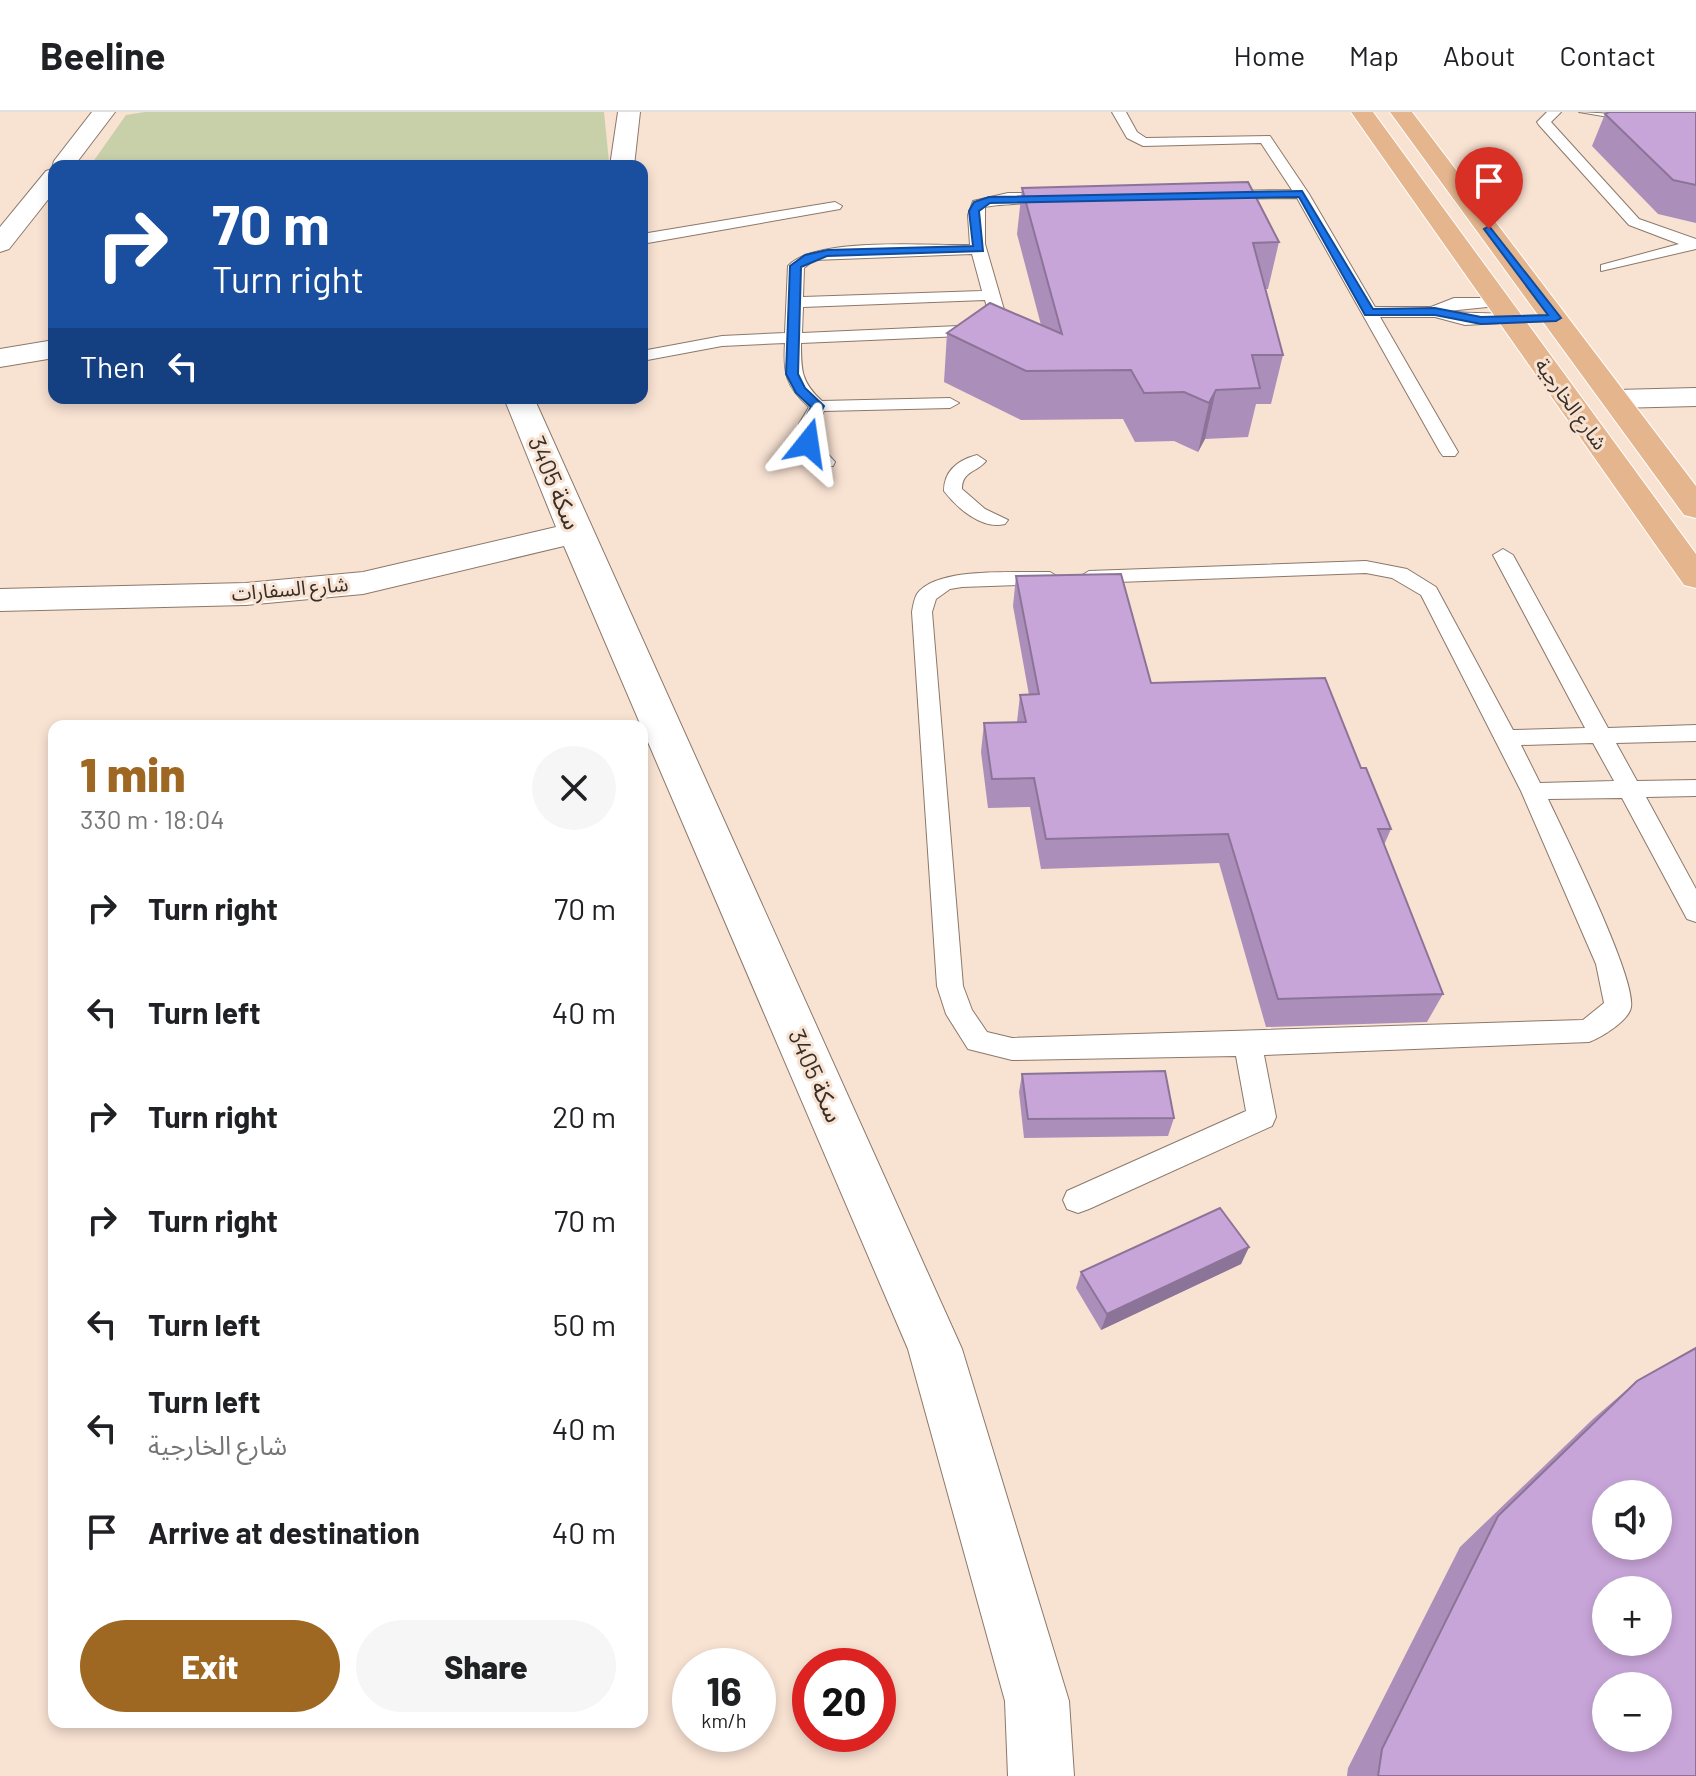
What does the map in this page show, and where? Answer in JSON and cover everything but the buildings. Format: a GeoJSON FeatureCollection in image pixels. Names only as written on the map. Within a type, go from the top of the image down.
{"type":"FeatureCollection","features":[{"type":"Feature","properties":{"kind":"main road","name":"شارع الخارجية"},"geometry":{"type":"LineString","coordinates":[[1362,112],[1696,578]]}},
{"type":"Feature","properties":{"kind":"main road","name":"شارع الخارجية"},"geometry":{"type":"LineString","coordinates":[[1401,112],[1696,508]]}},
{"type":"Feature","properties":{"kind":"main road"},"geometry":{"type":"LineString","coordinates":[[1504,310],[1549,308]]}},
{"type":"Feature","properties":{"kind":"main road"},"geometry":{"type":"LineString","coordinates":[[1539,361],[1571,382],[1616,399]]}},
{"type":"Feature","properties":{"kind":"main road"},"geometry":{"type":"LineString","coordinates":[[1597,439],[1596,423],[1602,410],[1616,399]]}},
{"type":"Feature","properties":{"kind":"street"},"geometry":{"type":"LineString","coordinates":[[67,160],[104,112]]}},
{"type":"Feature","properties":{"kind":"street"},"geometry":{"type":"LineString","coordinates":[[623,160],[629,112]]}},
{"type":"Feature","properties":{"kind":"street"},"geometry":{"type":"LineString","coordinates":[[0,244],[48,184]]}},
{"type":"Feature","properties":{"kind":"street"},"geometry":{"type":"LineString","coordinates":[[0,358],[48,350]]}},
{"type":"Feature","properties":{"kind":"street"},"geometry":{"type":"LineString","coordinates":[[1616,399],[1696,397]]}},
{"type":"Feature","properties":{"kind":"street","name":"سكة 3405"},"geometry":{"type":"LineString","coordinates":[[521,404],[575,533],[935,1349],[1037,1701],[1041,1776]]}},
{"type":"Feature","properties":{"kind":"street","name":"شارع السفارات"},"geometry":{"type":"LineString","coordinates":[[0,600],[246,594],[363,583],[575,533]]}},
{"type":"Feature","properties":{"kind":"lane"},"geometry":{"type":"LineString","coordinates":[[1119,112],[1132,135],[1143,142],[1265,139],[1302,194],[1449,452]]}},
{"type":"Feature","properties":{"kind":"lane"},"geometry":{"type":"LineString","coordinates":[[1554,112],[1544,122],[1634,222],[1695,244]]}},
{"type":"Feature","properties":{"kind":"lane"},"geometry":{"type":"LineString","coordinates":[[1586,112],[1660,121],[1672,117],[1674,112]]}},
{"type":"Feature","properties":{"kind":"lane"},"geometry":{"type":"LineString","coordinates":[[1209,195],[1302,194]]}},
{"type":"Feature","properties":{"kind":"lane"},"geometry":{"type":"LineString","coordinates":[[648,355],[722,341],[975,333],[994,326],[999,320],[979,249],[974,211],[978,204],[1008,197],[1070,197]]}},
{"type":"Feature","properties":{"kind":"lane"},"geometry":{"type":"LineString","coordinates":[[648,238],[835,206]]}},
{"type":"Feature","properties":{"kind":"lane"},"geometry":{"type":"LineString","coordinates":[[1606,268],[1695,244]]}},
{"type":"Feature","properties":{"kind":"lane"},"geometry":{"type":"LineString","coordinates":[[950,403],[818,406],[800,390],[792,374],[796,266],[809,257],[847,252],[979,249]]}},
{"type":"Feature","properties":{"kind":"lane"},"geometry":{"type":"LineString","coordinates":[[794,302],[992,295]]}},
{"type":"Feature","properties":{"kind":"lane"},"geometry":{"type":"LineString","coordinates":[[1369,312],[1435,312],[1465,320],[1504,310]]}},
{"type":"Feature","properties":{"kind":"lane"},"geometry":{"type":"LineString","coordinates":[[818,406],[808,424],[808,443],[826,462]]}},
{"type":"Feature","properties":{"kind":"lane"},"geometry":{"type":"LineString","coordinates":[[977,461],[961,469],[953,480],[953,491],[978,513],[998,520]]}},
{"type":"Feature","properties":{"kind":"lane"},"geometry":{"type":"LineString","coordinates":[[1503,555],[1696,912]]}},
{"type":"Feature","properties":{"kind":"lane"},"geometry":{"type":"LineString","coordinates":[[1389,569],[1411,577],[1429,591],[1507,738],[1609,964],[1618,1007],[1589,1031],[1012,1049],[978,1041],[960,1014],[950,986],[922,612],[926,596],[944,584],[1389,569]]}},
{"type":"Feature","properties":{"kind":"lane"},"geometry":{"type":"LineString","coordinates":[[1507,738],[1696,733]]}},
{"type":"Feature","properties":{"kind":"lane"},"geometry":{"type":"LineString","coordinates":[[1533,791],[1696,788]]}},
{"type":"Feature","properties":{"kind":"lane"},"geometry":{"type":"LineString","coordinates":[[1078,1200],[1262,1117],[1248,1044]]}},
{"type":"Feature","properties":{"kind":"green space"},"geometry":{"type":"Polygon","coordinates":[[[145,112],[604,112],[609,160],[94,160],[126,115],[145,112]]]}},
{"type":"Feature","properties":{"kind":"route"},"geometry":{"type":"LineString","coordinates":[[808,443],[808,424],[818,406],[800,390],[792,374],[796,266],[809,257],[827,253],[979,249],[974,211],[978,204],[989,200],[1008,197],[1302,194],[1369,312],[1435,312],[1465,320],[1556,318],[1489,229]]}}]}
